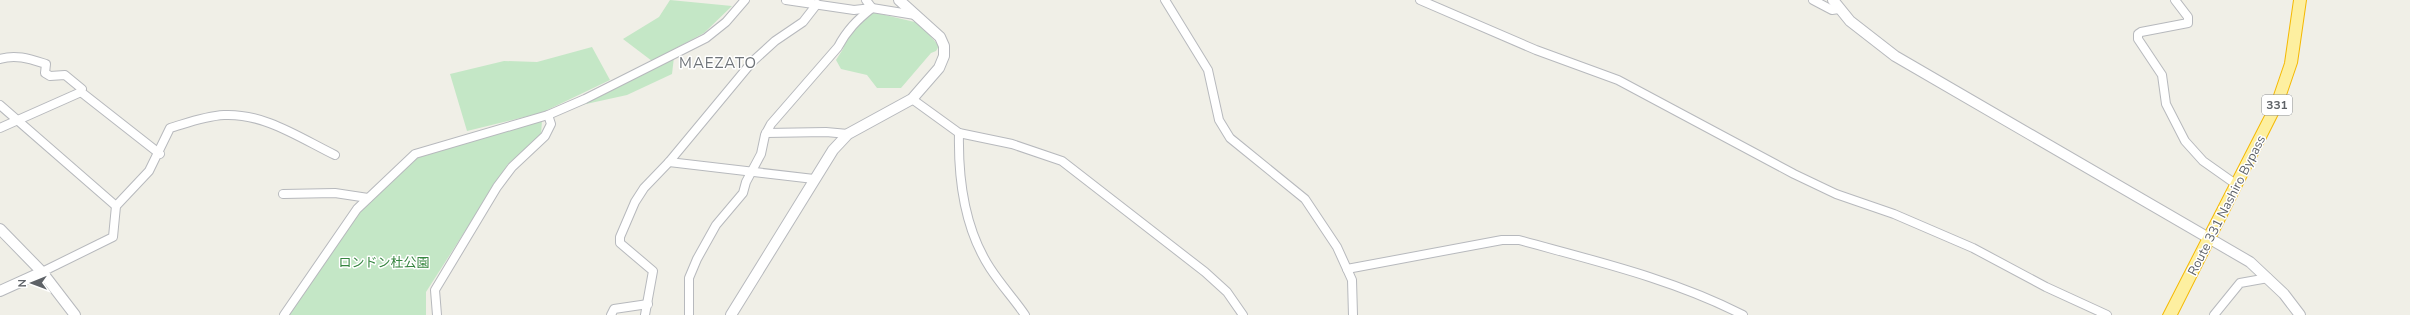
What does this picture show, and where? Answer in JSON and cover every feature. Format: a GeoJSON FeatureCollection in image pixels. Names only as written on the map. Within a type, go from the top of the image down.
{"type":"FeatureCollection","features":[{"type":"Feature","properties":{"kind":"highway","name":"Route 331 Nashiro Bypass"},"geometry":{"type":"LineString","coordinates":[[2170,315],[2237,185],[2279,97],[2291,63],[2300,0]]}},
{"type":"Feature","properties":{"kind":"street"},"geometry":{"type":"LineString","coordinates":[[284,315],[338,233],[368,198],[415,154],[548,115],[639,72],[706,38],[726,22],[744,0]]}},
{"type":"Feature","properties":{"kind":"street"},"geometry":{"type":"LineString","coordinates":[[786,0],[854,10],[872,8],[915,15]]}},
{"type":"Feature","properties":{"kind":"street"},"geometry":{"type":"LineString","coordinates":[[866,0],[872,8]]}},
{"type":"Feature","properties":{"kind":"street"},"geometry":{"type":"LineString","coordinates":[[732,315],[833,150],[848,134],[912,100],[939,68],[944,56],[944,46],[940,37],[900,0]]}},
{"type":"Feature","properties":{"kind":"street"},"geometry":{"type":"LineString","coordinates":[[1165,0],[1208,70],[1219,120],[1230,138],[1305,199],[1337,247],[1352,280],[1354,305],[1353,315]]}},
{"type":"Feature","properties":{"kind":"street"},"geometry":{"type":"LineString","coordinates":[[1420,0],[1463,16],[1536,50],[1618,80],[1794,174],[1836,194],[1894,214],[1973,248],[2046,287],[2107,315]]}},
{"type":"Feature","properties":{"kind":"street"},"geometry":{"type":"LineString","coordinates":[[1813,0],[1832,10],[1839,9]]}},
{"type":"Feature","properties":{"kind":"street"},"geometry":{"type":"LineString","coordinates":[[1832,0],[1850,21],[1895,56],[2250,262],[2268,278],[2300,315]]}},
{"type":"Feature","properties":{"kind":"street"},"geometry":{"type":"LineString","coordinates":[[2175,0],[2188,17],[2188,23],[2181,26],[2141,32],[2138,34],[2138,39],[2162,75],[2165,83],[2163,94],[2173,122],[2194,154],[2237,185]]}},
{"type":"Feature","properties":{"kind":"street"},"geometry":{"type":"LineString","coordinates":[[645,315],[653,271],[620,243],[620,237],[635,202],[644,188],[669,162],[752,62],[775,41],[803,22],[817,4]]}},
{"type":"Feature","properties":{"kind":"street"},"geometry":{"type":"LineString","coordinates":[[689,315],[689,278],[697,259],[716,225],[744,193],[746,182],[761,154],[766,133],[809,78],[838,47],[845,33],[872,8]]}},
{"type":"Feature","properties":{"kind":"street"},"geometry":{"type":"LineString","coordinates":[[0,59],[8,56],[26,57],[46,64],[45,73],[50,76],[65,75],[82,89],[81,92],[160,154]]}},
{"type":"Feature","properties":{"kind":"street"},"geometry":{"type":"LineString","coordinates":[[0,128],[81,92]]}},
{"type":"Feature","properties":{"kind":"street"},"geometry":{"type":"LineString","coordinates":[[912,100],[923,105],[959,132],[992,138],[1049,155],[1062,161],[1205,272],[1227,292],[1243,315]]}},
{"type":"Feature","properties":{"kind":"street"},"geometry":{"type":"LineString","coordinates":[[0,105],[116,206]]}},
{"type":"Feature","properties":{"kind":"street"},"geometry":{"type":"LineString","coordinates":[[0,291],[113,237],[116,206],[138,187],[160,154],[170,128],[222,115],[244,115],[265,121],[335,155]]}},
{"type":"Feature","properties":{"kind":"street"},"geometry":{"type":"LineString","coordinates":[[437,315],[435,290],[496,187],[512,167],[545,136],[551,124],[548,115]]}},
{"type":"Feature","properties":{"kind":"street"},"geometry":{"type":"LineString","coordinates":[[766,133],[826,132],[848,134]]}},
{"type":"Feature","properties":{"kind":"street"},"geometry":{"type":"LineString","coordinates":[[959,132],[958,157],[973,238],[991,269],[1025,315]]}},
{"type":"Feature","properties":{"kind":"street"},"geometry":{"type":"LineString","coordinates":[[669,162],[814,179]]}},
{"type":"Feature","properties":{"kind":"street"},"geometry":{"type":"LineString","coordinates":[[283,194],[335,193],[368,198]]}},
{"type":"Feature","properties":{"kind":"street"},"geometry":{"type":"LineString","coordinates":[[0,229],[42,272],[76,315]]}},
{"type":"Feature","properties":{"kind":"street"},"geometry":{"type":"LineString","coordinates":[[1347,269],[1502,240],[1519,240],[1619,267],[1708,297],[1743,315]]}},
{"type":"Feature","properties":{"kind":"street"},"geometry":{"type":"LineString","coordinates":[[2214,315],[2240,283],[2268,278]]}},
{"type":"Feature","properties":{"kind":"street"},"geometry":{"type":"LineString","coordinates":[[611,315],[614,309],[648,304]]}},
{"type":"Feature","properties":{"kind":"green space"},"geometry":{"type":"Polygon","coordinates":[[[670,0],[732,6],[704,33],[652,61],[623,39],[659,17],[670,0]]]}},
{"type":"Feature","properties":{"kind":"green space"},"geometry":{"type":"Polygon","coordinates":[[[872,12],[919,23],[939,46],[936,51],[931,53],[901,88],[877,88],[867,75],[841,69],[836,60],[843,49],[848,33],[872,12]]]}},
{"type":"Feature","properties":{"kind":"green space"},"geometry":{"type":"Polygon","coordinates":[[[592,47],[610,80],[541,113],[467,131],[450,74],[504,61],[537,62],[592,47]]]}},
{"type":"Feature","properties":{"kind":"green space"},"geometry":{"type":"Polygon","coordinates":[[[674,57],[672,74],[627,95],[577,106],[674,57]]]}},
{"type":"Feature","properties":{"kind":"green space","name":"ロンドン杜公園"},"geometry":{"type":"Polygon","coordinates":[[[542,120],[541,135],[508,164],[426,292],[426,315],[289,315],[360,210],[418,155],[542,120]]]}},
{"type":"Feature","properties":{"kind":"district","name":"MAEZATO"},"geometry":{"type":"Point","coordinates":[718,63]}}]}
